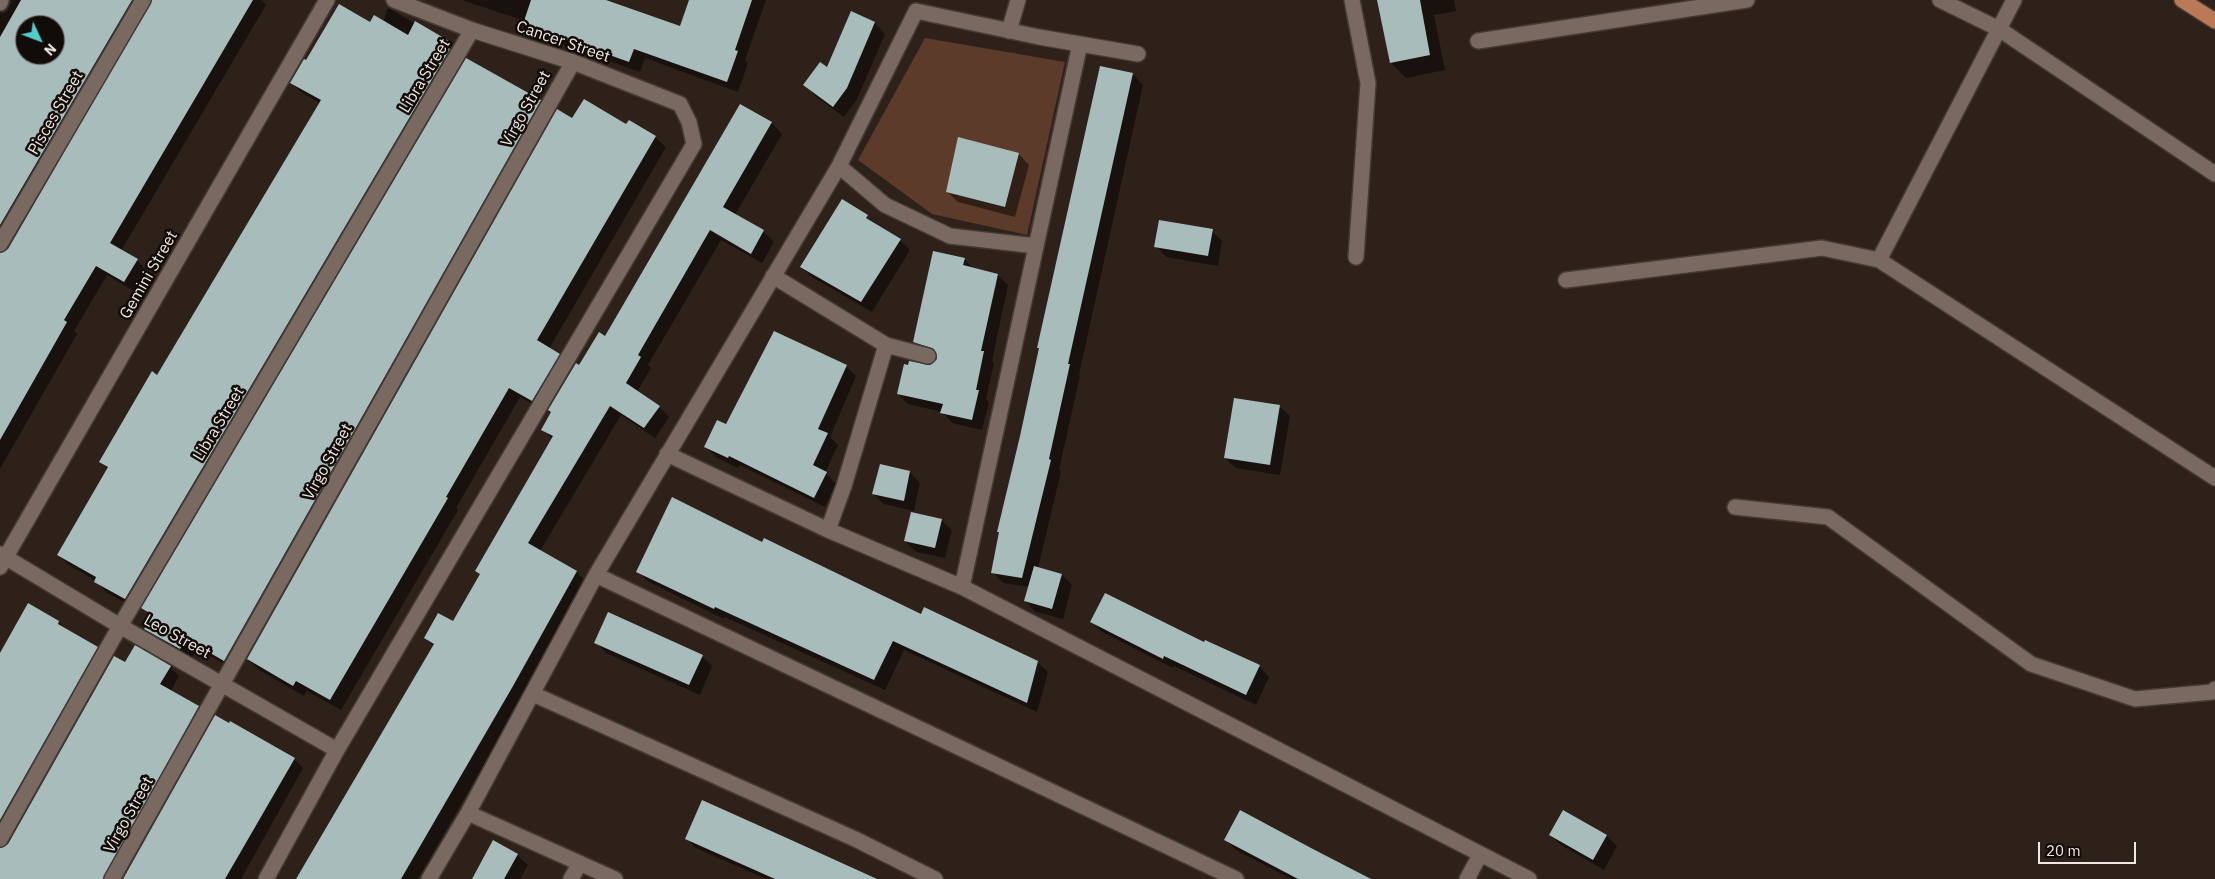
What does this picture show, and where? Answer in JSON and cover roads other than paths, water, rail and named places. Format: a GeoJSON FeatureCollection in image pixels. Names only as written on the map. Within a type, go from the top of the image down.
{"type":"FeatureCollection","features":[{"type":"Feature","properties":{"kind":"main road"},"geometry":{"type":"LineString","coordinates":[[2182,0],[2215,21]]}},
{"type":"Feature","properties":{"kind":"street","name":"Pisces Street"},"geometry":{"type":"LineString","coordinates":[[0,244],[143,0]]}},
{"type":"Feature","properties":{"kind":"street","name":"Gemini Street"},"geometry":{"type":"LineString","coordinates":[[2,559],[327,0]]}},
{"type":"Feature","properties":{"kind":"street","name":"Cancer Street"},"geometry":{"type":"LineString","coordinates":[[337,750],[694,144],[689,122],[680,104],[573,62],[472,30],[394,0]]}},
{"type":"Feature","properties":{"kind":"street"},"geometry":{"type":"LineString","coordinates":[[1009,31],[1018,0]]}},
{"type":"Feature","properties":{"kind":"street"},"geometry":{"type":"LineString","coordinates":[[1352,0],[1368,83],[1356,257]]}},
{"type":"Feature","properties":{"kind":"street"},"geometry":{"type":"LineString","coordinates":[[1478,41],[1747,0]]}},
{"type":"Feature","properties":{"kind":"street"},"geometry":{"type":"LineString","coordinates":[[1940,0],[1999,29],[2215,174]]}},
{"type":"Feature","properties":{"kind":"street"},"geometry":{"type":"LineString","coordinates":[[1878,260],[2014,0]]}},
{"type":"Feature","properties":{"kind":"street"},"geometry":{"type":"LineString","coordinates":[[428,879],[468,813],[596,575],[839,166],[916,11],[1009,31],[1138,54]]}},
{"type":"Feature","properties":{"kind":"street","name":"Libra Street"},"geometry":{"type":"LineString","coordinates":[[0,839],[120,626],[472,30]]}},
{"type":"Feature","properties":{"kind":"street"},"geometry":{"type":"LineString","coordinates":[[962,587],[1080,44]]}},
{"type":"Feature","properties":{"kind":"street","name":"Virgo Street"},"geometry":{"type":"LineString","coordinates":[[112,879],[573,62]]}},
{"type":"Feature","properties":{"kind":"street"},"geometry":{"type":"LineString","coordinates":[[839,166],[884,205],[950,236],[1036,246]]}},
{"type":"Feature","properties":{"kind":"street"},"geometry":{"type":"LineString","coordinates":[[1566,280],[1822,248],[1878,260],[2215,478]]}},
{"type":"Feature","properties":{"kind":"street"},"geometry":{"type":"LineString","coordinates":[[773,276],[886,345],[928,356]]}},
{"type":"Feature","properties":{"kind":"street"},"geometry":{"type":"LineString","coordinates":[[828,530],[844,486],[886,345]]}},
{"type":"Feature","properties":{"kind":"street"},"geometry":{"type":"LineString","coordinates":[[667,454],[828,530],[962,587],[1529,879]]}},
{"type":"Feature","properties":{"kind":"street"},"geometry":{"type":"LineString","coordinates":[[1735,507],[1828,517],[2030,664],[2135,699],[2212,692],[2215,689]]}},
{"type":"Feature","properties":{"kind":"street","name":"Leo Street"},"geometry":{"type":"LineString","coordinates":[[2,559],[223,683],[337,750]]}},
{"type":"Feature","properties":{"kind":"street"},"geometry":{"type":"LineString","coordinates":[[596,575],[1236,879]]}},
{"type":"Feature","properties":{"kind":"street"},"geometry":{"type":"LineString","coordinates":[[533,694],[855,839],[935,879]]}},
{"type":"Feature","properties":{"kind":"street"},"geometry":{"type":"LineString","coordinates":[[266,879],[337,750]]}},
{"type":"Feature","properties":{"kind":"street"},"geometry":{"type":"LineString","coordinates":[[468,813],[615,879]]}},
{"type":"Feature","properties":{"kind":"street"},"geometry":{"type":"LineString","coordinates":[[1467,879],[1480,855]]}},
{"type":"Feature","properties":{"kind":"street"},"geometry":{"type":"LineString","coordinates":[[571,879],[580,863]]}}]}
